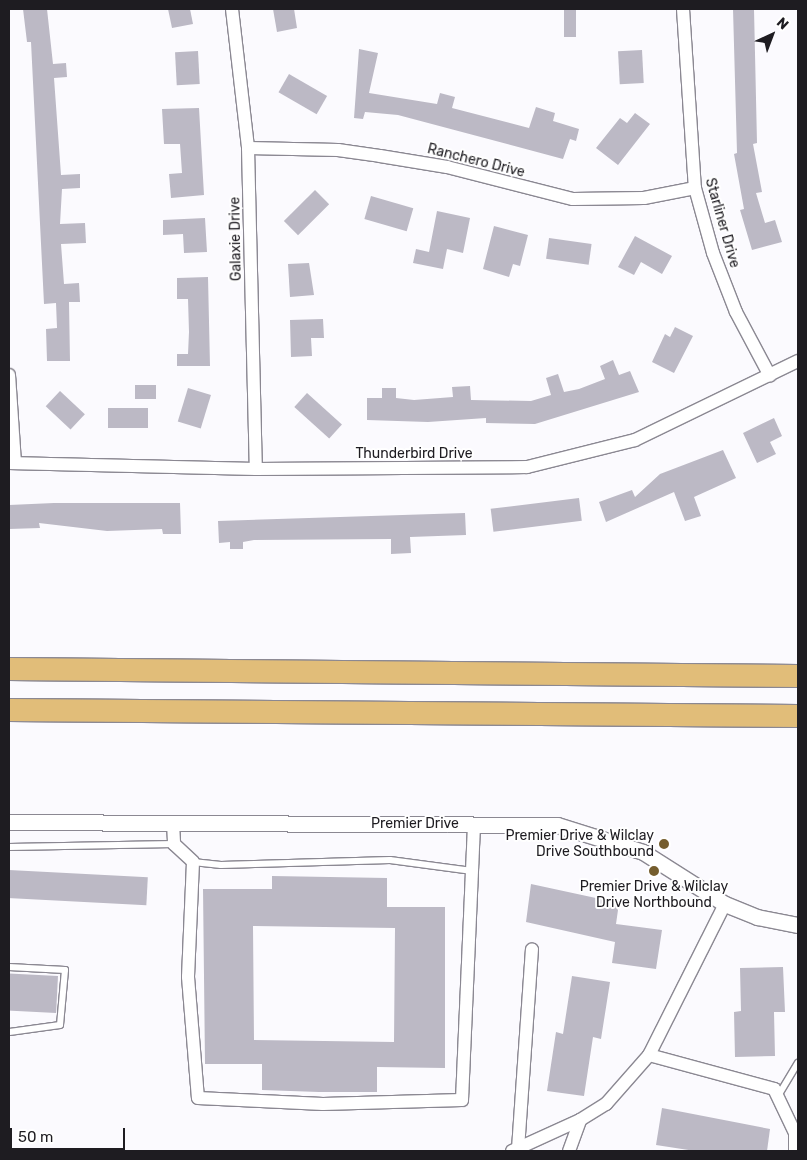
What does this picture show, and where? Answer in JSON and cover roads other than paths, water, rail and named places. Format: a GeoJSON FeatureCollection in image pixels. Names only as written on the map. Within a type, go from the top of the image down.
{"type":"FeatureCollection","features":[{"type":"Feature","properties":{"kind":"highway"},"geometry":{"type":"LineString","coordinates":[[9,669],[798,676]]}},
{"type":"Feature","properties":{"kind":"highway"},"geometry":{"type":"LineString","coordinates":[[9,710],[798,716]]}},
{"type":"Feature","properties":{"kind":"street","name":"Galaxie Drive"},"geometry":{"type":"LineString","coordinates":[[232,9],[248,148],[256,469]]}},
{"type":"Feature","properties":{"kind":"street","name":"Starliner Drive"},"geometry":{"type":"LineString","coordinates":[[683,9],[695,188],[713,253],[736,312],[770,376]]}},
{"type":"Feature","properties":{"kind":"street","name":"Ranchero Drive"},"geometry":{"type":"LineString","coordinates":[[248,148],[338,150],[380,156],[447,167],[573,199],[644,198],[695,188]]}},
{"type":"Feature","properties":{"kind":"street","name":"Thunderbird Drive"},"geometry":{"type":"LineString","coordinates":[[12,463],[256,469],[526,467],[635,440],[770,376],[798,360]]}},
{"type":"Feature","properties":{"kind":"street"},"geometry":{"type":"LineString","coordinates":[[9,375],[12,463]]}},
{"type":"Feature","properties":{"kind":"street","name":"Premier Drive"},"geometry":{"type":"LineString","coordinates":[[9,822],[558,825],[643,852],[725,904],[757,917],[798,925]]}},
{"type":"Feature","properties":{"kind":"street"},"geometry":{"type":"LineString","coordinates":[[173,823],[174,844],[193,862],[188,977],[198,1098],[323,1104],[462,1100],[474,825]]}},
{"type":"Feature","properties":{"kind":"street"},"geometry":{"type":"LineString","coordinates":[[532,949],[515,1150],[580,1120],[606,1104],[648,1056],[725,904]]}},
{"type":"Feature","properties":{"kind":"street"},"geometry":{"type":"LineString","coordinates":[[648,1056],[774,1089],[795,1133],[795,1151]]}},
{"type":"Feature","properties":{"kind":"street"},"geometry":{"type":"LineString","coordinates":[[569,1151],[580,1120]]}},
{"type":"Feature","properties":{"kind":"lane"},"geometry":{"type":"LineString","coordinates":[[9,847],[174,844]]}},
{"type":"Feature","properties":{"kind":"lane"},"geometry":{"type":"LineString","coordinates":[[193,862],[221,866],[390,860],[472,871]]}},
{"type":"Feature","properties":{"kind":"lane"},"geometry":{"type":"LineString","coordinates":[[9,967],[65,970],[60,1025],[9,1032]]}},
{"type":"Feature","properties":{"kind":"lane"},"geometry":{"type":"LineString","coordinates":[[778,1096],[798,1064]]}},
{"type":"Feature","properties":{"kind":"place","name":"Premier Drive & Wilclay Drive Southbound"},"geometry":{"type":"Point","coordinates":[664,844]}},
{"type":"Feature","properties":{"kind":"place","name":"Premier Drive & Wilclay Drive Northbound"},"geometry":{"type":"Point","coordinates":[654,871]}}]}
